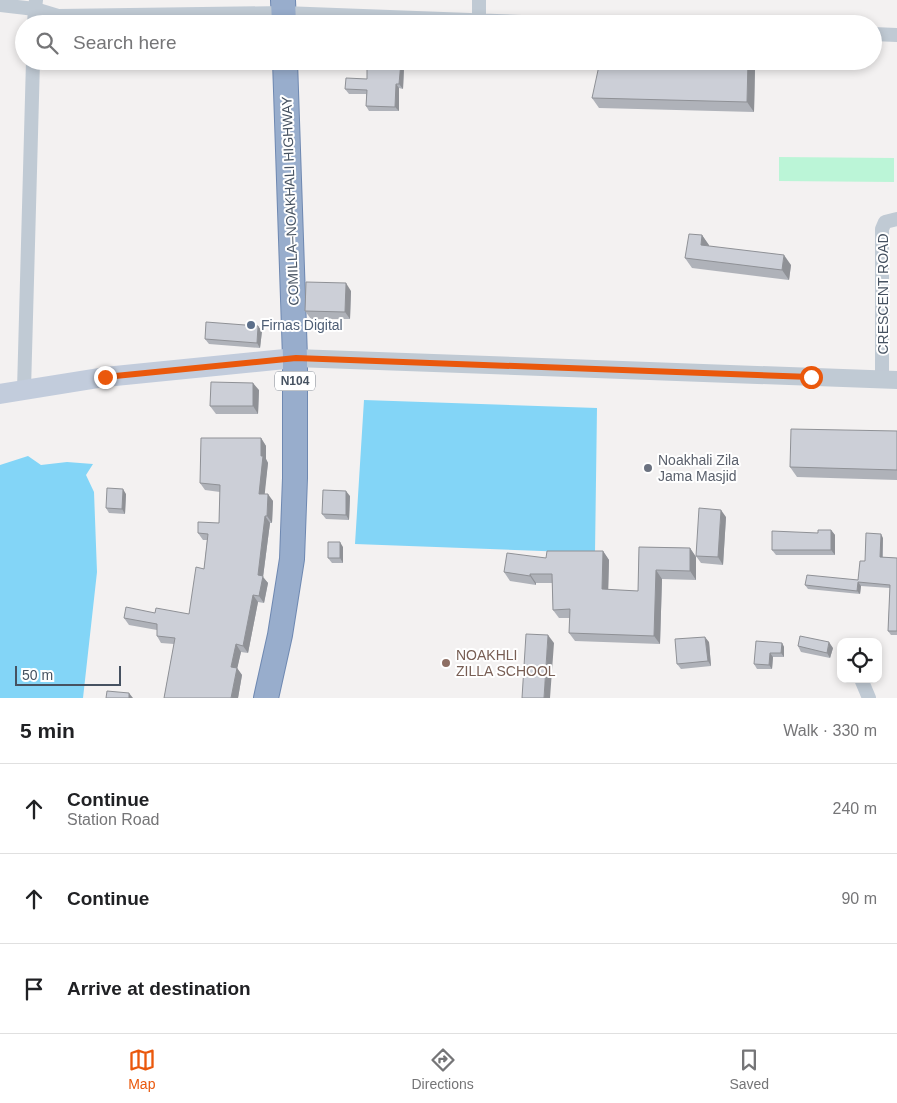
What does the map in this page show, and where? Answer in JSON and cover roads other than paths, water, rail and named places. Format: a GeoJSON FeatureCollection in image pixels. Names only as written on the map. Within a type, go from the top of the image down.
{"type":"FeatureCollection","features":[{"type":"Feature","properties":{"kind":"highway","name":"COMILLA–NOAKHALI HIGHWAY"},"geometry":{"type":"LineString","coordinates":[[266,698],[280,635],[292,559],[296,358],[285,70]]}},
{"type":"Feature","properties":{"kind":"main road"},"geometry":{"type":"LineString","coordinates":[[0,394],[105,377],[296,358]]}},
{"type":"Feature","properties":{"kind":"street"},"geometry":{"type":"LineString","coordinates":[[479,0],[479,15]]}},
{"type":"Feature","properties":{"kind":"street"},"geometry":{"type":"LineString","coordinates":[[0,5],[35,5],[56,15]]}},
{"type":"Feature","properties":{"kind":"street"},"geometry":{"type":"LineString","coordinates":[[114,15],[283,12],[356,15]]}},
{"type":"Feature","properties":{"kind":"street"},"geometry":{"type":"LineString","coordinates":[[882,34],[897,35]]}},
{"type":"Feature","properties":{"kind":"street"},"geometry":{"type":"LineString","coordinates":[[24,390],[33,70]]}},
{"type":"Feature","properties":{"kind":"street","name":"CRESCENT ROAD"},"geometry":{"type":"LineString","coordinates":[[890,379],[882,229],[885,222],[897,219]]}},
{"type":"Feature","properties":{"kind":"street"},"geometry":{"type":"LineString","coordinates":[[296,358],[890,379]]}},
{"type":"Feature","properties":{"kind":"street"},"geometry":{"type":"LineString","coordinates":[[863,683],[869,698]]}},
{"type":"Feature","properties":{"kind":"water"},"geometry":{"type":"Polygon","coordinates":[[[364,400],[597,408],[595,553],[355,544],[364,400]]]}},
{"type":"Feature","properties":{"kind":"water"},"geometry":{"type":"Polygon","coordinates":[[[28,456],[41,465],[67,462],[93,464],[86,475],[94,492],[97,572],[83,698],[0,698],[0,465],[28,456]]]}},
{"type":"Feature","properties":{"kind":"place","name":"Firnas Digital"},"geometry":{"type":"Point","coordinates":[251,325]}},
{"type":"Feature","properties":{"kind":"place","name":"Noakhali Zila Jama Masjid"},"geometry":{"type":"Point","coordinates":[648,468]}},
{"type":"Feature","properties":{"kind":"place","name":"NOAKHLI ZILLA SCHOOL"},"geometry":{"type":"Point","coordinates":[446,663]}}]}
